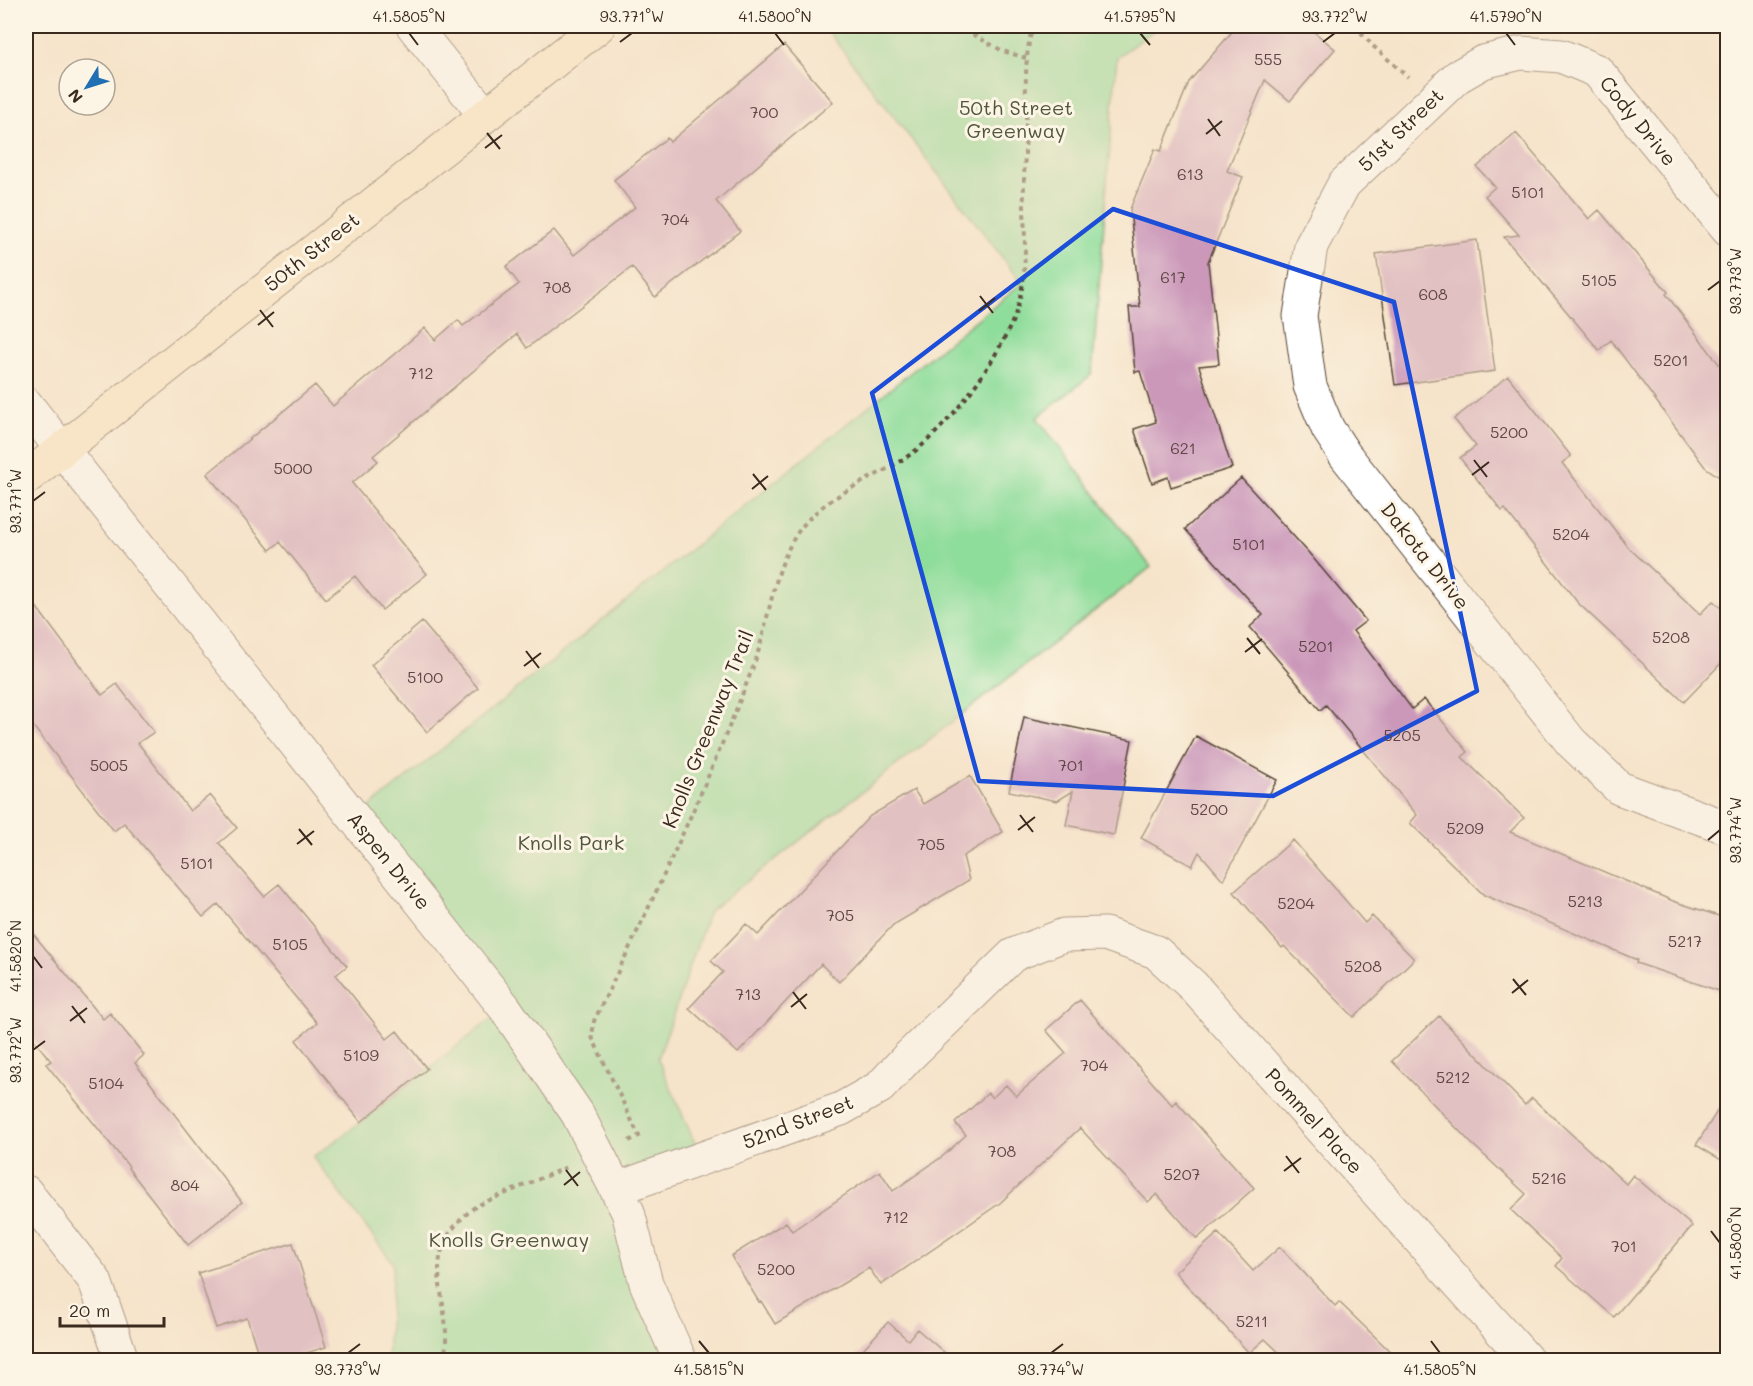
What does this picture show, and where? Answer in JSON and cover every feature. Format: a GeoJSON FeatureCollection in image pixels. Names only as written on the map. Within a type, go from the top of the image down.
{"type":"FeatureCollection","features":[{"type":"Feature","properties":{"kind":"main road","name":"50th Street"},"geometry":{"type":"LineString","coordinates":[[26,478],[599,26]]}},
{"type":"Feature","properties":{"kind":"street"},"geometry":{"type":"LineString","coordinates":[[412,26],[485,115]]}},
{"type":"Feature","properties":{"kind":"street","name":"Cody Drive"},"geometry":{"type":"LineString","coordinates":[[1457,77],[1483,62],[1521,53],[1561,56],[1597,71],[1728,230]]}},
{"type":"Feature","properties":{"kind":"street","name":"51st Street"},"geometry":{"type":"LineString","coordinates":[[1344,184],[1457,77]]}},
{"type":"Feature","properties":{"kind":"street","name":"Dakota Drive"},"geometry":{"type":"LineString","coordinates":[[1344,184],[1311,246],[1300,316],[1310,386],[1328,429],[1571,742],[1618,788],[1728,828]]}},
{"type":"Feature","properties":{"kind":"street","name":"Aspen Drive"},"geometry":{"type":"LineString","coordinates":[[26,404],[506,1008],[577,1113],[628,1212],[646,1283],[680,1360]]}},
{"type":"Feature","properties":{"kind":"street","name":"Pommel Place"},"geometry":{"type":"LineString","coordinates":[[1069,935],[1105,934],[1156,952],[1193,986],[1527,1360]]}},
{"type":"Feature","properties":{"kind":"street","name":"52nd Street"},"geometry":{"type":"LineString","coordinates":[[616,1189],[841,1109],[880,1087],[1013,955],[1069,935]]}},
{"type":"Feature","properties":{"kind":"street"},"geometry":{"type":"LineString","coordinates":[[26,1192],[95,1281],[122,1360]]}},
{"type":"Feature","properties":{"kind":"path"},"geometry":{"type":"LineString","coordinates":[[957,26],[1004,51],[1026,57]]}},
{"type":"Feature","properties":{"kind":"path","name":"Knolls Greenway Trail"},"geometry":{"type":"LineString","coordinates":[[444,1360],[446,1334],[438,1264],[442,1246],[464,1215],[486,1200],[639,1136],[592,1037],[594,1021],[716,761],[753,669],[786,552],[813,513],[829,501],[907,458],[958,409],[994,356],[1012,321],[1022,292],[1025,248],[1026,57],[1032,26]]}},
{"type":"Feature","properties":{"kind":"path"},"geometry":{"type":"LineString","coordinates":[[1355,26],[1373,46],[1433,99]]}},
{"type":"Feature","properties":{"kind":"highlighted area"},"geometry":{"type":"Polygon","coordinates":[[[1113,209],[1394,302],[1477,691],[1273,796],[979,781],[872,393],[1113,209]]]}},
{"type":"Feature","properties":{"kind":"green space","name":"Knolls Park"},"geometry":{"type":"Polygon","coordinates":[[[824,26],[1160,26],[1117,57],[1092,374],[1037,418],[1151,567],[709,911],[658,1059],[702,1159],[617,1189],[680,1360],[387,1360],[393,1263],[313,1157],[505,1008],[355,819],[1022,283],[824,26]]]}},
{"type":"Feature","properties":{"kind":"building"},"geometry":{"type":"Polygon","coordinates":[[[1237,26],[1307,26],[1335,49],[1290,101],[1265,80],[1227,171],[1243,177],[1208,262],[1219,364],[1199,366],[1232,468],[1171,487],[1168,477],[1152,483],[1134,429],[1156,422],[1140,371],[1135,372],[1129,307],[1140,307],[1130,209],[1155,149],[1161,151],[1189,82],[1237,26]]]}},
{"type":"Feature","properties":{"kind":"building"},"geometry":{"type":"Polygon","coordinates":[[[784,45],[833,102],[716,201],[740,231],[655,297],[632,267],[527,348],[517,334],[373,456],[378,461],[352,483],[427,574],[382,610],[355,576],[326,599],[280,542],[270,550],[207,474],[315,385],[333,406],[425,328],[435,340],[458,320],[463,326],[519,284],[506,267],[554,230],[574,255],[635,207],[614,180],[667,138],[670,142],[784,45]]]}},
{"type":"Feature","properties":{"kind":"building"},"geometry":{"type":"Polygon","coordinates":[[[1516,133],[1589,219],[1599,210],[1668,292],[1666,294],[1728,376],[1728,483],[1705,467],[1611,340],[1599,350],[1504,237],[1519,235],[1485,196],[1495,187],[1477,167],[1516,133]]]}},
{"type":"Feature","properties":{"kind":"building"},"geometry":{"type":"Polygon","coordinates":[[[1477,240],[1495,371],[1395,385],[1376,254],[1477,240]]]}},
{"type":"Feature","properties":{"kind":"building"},"geometry":{"type":"Polygon","coordinates":[[[1508,376],[1571,456],[1562,463],[1629,548],[1700,614],[1713,601],[1728,614],[1728,656],[1684,702],[1578,603],[1505,509],[1502,511],[1460,458],[1476,446],[1454,419],[1508,376]]]}},
{"type":"Feature","properties":{"kind":"building"},"geometry":{"type":"Polygon","coordinates":[[[1241,478],[1366,621],[1353,631],[1412,709],[1424,699],[1468,752],[1462,757],[1524,818],[1510,832],[1673,901],[1728,919],[1728,994],[1636,963],[1637,960],[1484,895],[1410,823],[1417,815],[1326,705],[1320,710],[1250,627],[1263,615],[1185,529],[1241,478]]]}},
{"type":"Feature","properties":{"kind":"building"},"geometry":{"type":"Polygon","coordinates":[[[26,593],[102,695],[117,684],[154,732],[138,743],[190,811],[210,795],[237,828],[219,843],[264,896],[279,884],[347,966],[336,975],[387,1039],[397,1031],[427,1069],[361,1122],[296,1040],[317,1023],[218,904],[203,917],[124,823],[114,831],[26,717],[26,593]]]}},
{"type":"Feature","properties":{"kind":"building"},"geometry":{"type":"Polygon","coordinates":[[[422,622],[478,688],[427,732],[371,665],[422,622]]]}},
{"type":"Feature","properties":{"kind":"building"},"geometry":{"type":"Polygon","coordinates":[[[1024,717],[1132,740],[1114,835],[1066,825],[1073,791],[1057,801],[1009,791],[1024,717]]]}},
{"type":"Feature","properties":{"kind":"building"},"geometry":{"type":"Polygon","coordinates":[[[1196,736],[1277,780],[1223,880],[1199,852],[1192,866],[1141,838],[1196,736]]]}},
{"type":"Feature","properties":{"kind":"building"},"geometry":{"type":"Polygon","coordinates":[[[970,776],[1003,832],[963,856],[969,880],[893,925],[839,982],[821,964],[738,1053],[689,1008],[723,972],[711,961],[746,924],[758,935],[870,816],[914,790],[923,804],[970,776]]]}},
{"type":"Feature","properties":{"kind":"building"},"geometry":{"type":"Polygon","coordinates":[[[1293,840],[1365,923],[1372,916],[1414,959],[1354,1017],[1284,946],[1282,948],[1234,892],[1293,840]]]}},
{"type":"Feature","properties":{"kind":"building"},"geometry":{"type":"Polygon","coordinates":[[[26,925],[103,1019],[110,1013],[144,1055],[135,1063],[242,1202],[188,1245],[46,1064],[51,1061],[26,1030],[26,925]]]}},
{"type":"Feature","properties":{"kind":"building"},"geometry":{"type":"Polygon","coordinates":[[[1080,1000],[1172,1105],[1176,1101],[1254,1188],[1197,1239],[1157,1194],[1148,1202],[1080,1128],[1000,1203],[881,1285],[869,1268],[775,1324],[731,1256],[786,1222],[792,1231],[880,1171],[893,1191],[943,1156],[966,1135],[955,1123],[988,1093],[992,1098],[1006,1085],[1016,1096],[1066,1053],[1046,1030],[1080,1000]]]}},
{"type":"Feature","properties":{"kind":"building"},"geometry":{"type":"Polygon","coordinates":[[[1439,1016],[1525,1105],[1532,1098],[1626,1184],[1633,1175],[1692,1226],[1614,1317],[1556,1266],[1562,1258],[1511,1210],[1526,1194],[1470,1142],[1392,1061],[1439,1016]]]}},
{"type":"Feature","properties":{"kind":"building"},"geometry":{"type":"Polygon","coordinates":[[[1728,1094],[1728,1164],[1696,1145],[1728,1094]]]}},
{"type":"Feature","properties":{"kind":"building"},"geometry":{"type":"Polygon","coordinates":[[[1218,1233],[1253,1271],[1280,1247],[1335,1306],[1339,1302],[1399,1360],[1287,1360],[1265,1339],[1249,1353],[1175,1272],[1218,1233]]]}},
{"type":"Feature","properties":{"kind":"building"},"geometry":{"type":"Polygon","coordinates":[[[293,1243],[326,1347],[283,1360],[260,1360],[247,1318],[216,1328],[198,1273],[293,1243]]]}},
{"type":"Feature","properties":{"kind":"building"},"geometry":{"type":"Polygon","coordinates":[[[888,1322],[908,1340],[917,1329],[953,1360],[853,1360],[888,1322]]]}},
{"type":"Feature","properties":{"kind":"park label","name":"50th Street Greenway"},"geometry":{"type":"Point","coordinates":[1016,120]}},
{"type":"Feature","properties":{"kind":"park label","name":"Knolls Greenway"},"geometry":{"type":"Point","coordinates":[509,1240]}}]}
